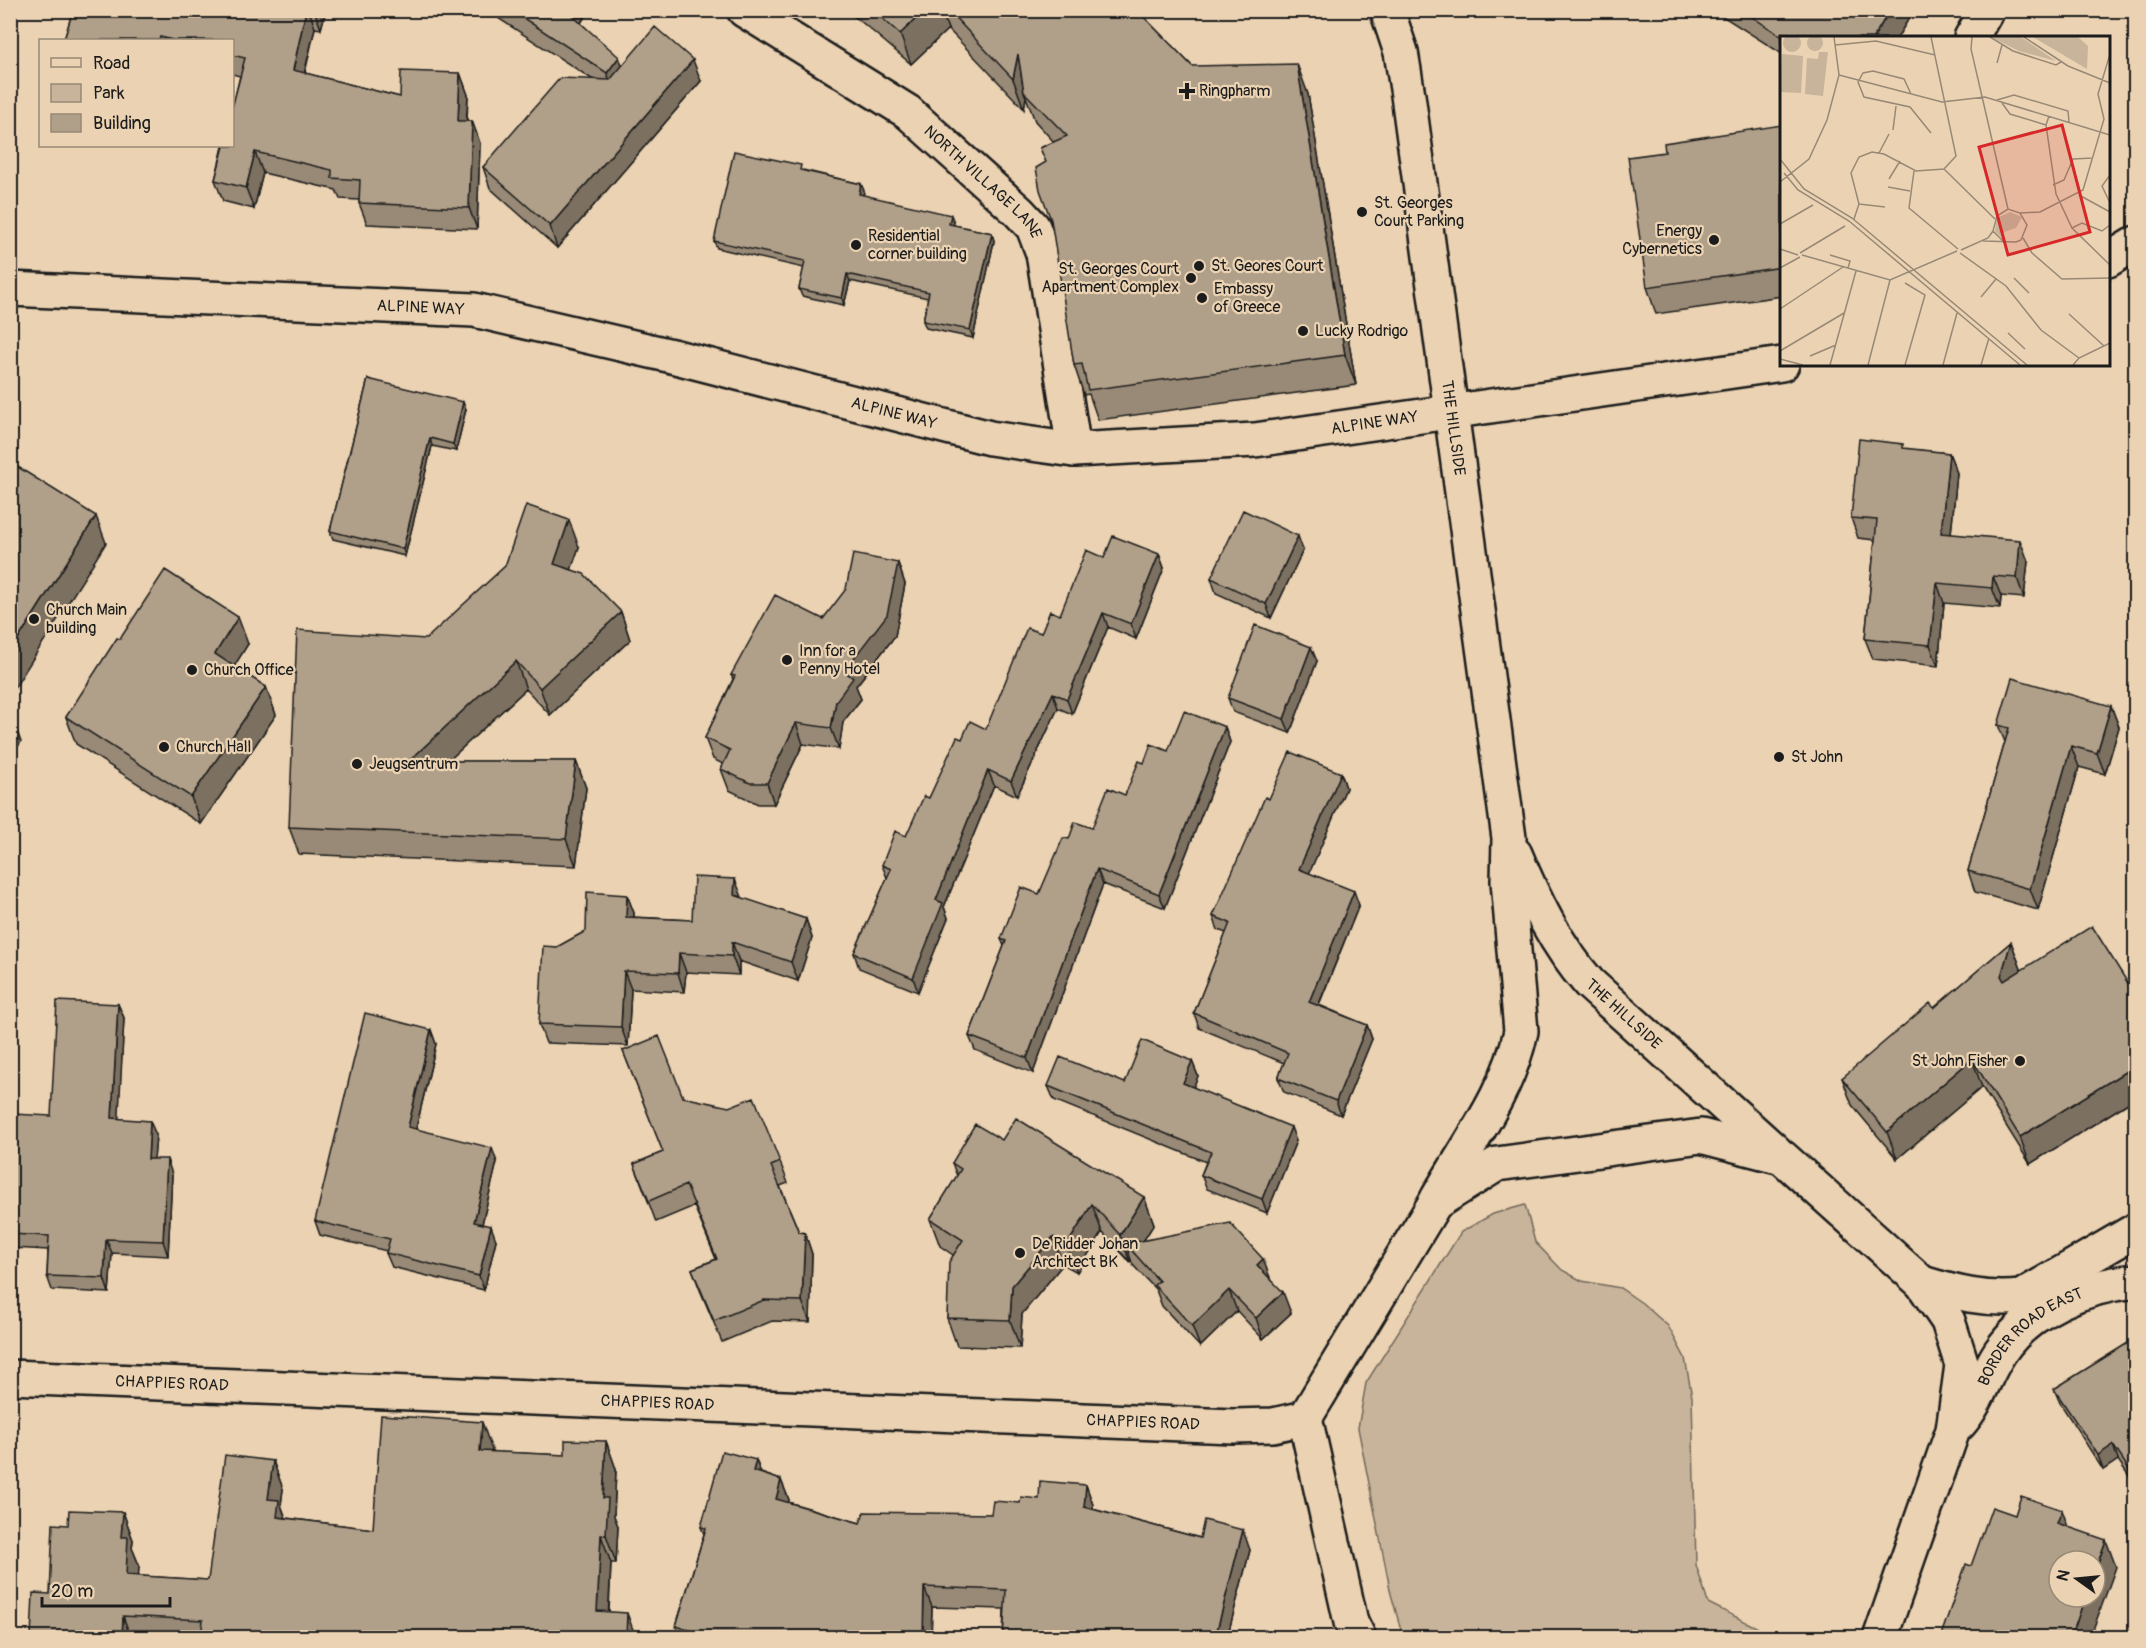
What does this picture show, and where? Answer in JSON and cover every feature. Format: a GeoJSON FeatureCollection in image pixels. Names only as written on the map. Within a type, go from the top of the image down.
{"type":"FeatureCollection","features":[{"type":"Feature","properties":{"kind":"street","name":"NORTH VILLAGE LANE"},"geometry":{"type":"LineString","coordinates":[[744,10],[908,112],[1033,227],[1043,253],[1074,450]]}},
{"type":"Feature","properties":{"kind":"street"},"geometry":{"type":"LineString","coordinates":[[1972,36],[1988,10]]}},
{"type":"Feature","properties":{"kind":"street","name":"THE HILLSIDE"},"geometry":{"type":"LineString","coordinates":[[1305,1418],[1435,1203],[1501,1087],[1516,1054],[1521,1031],[1508,881],[1509,838],[1397,14]]}},
{"type":"Feature","properties":{"kind":"street"},"geometry":{"type":"LineString","coordinates":[[2110,259],[2136,243]]}},
{"type":"Feature","properties":{"kind":"street","name":"ALPINE WAY"},"geometry":{"type":"LineString","coordinates":[[10,290],[474,310],[672,356],[981,436],[1028,445],[1074,450],[1255,440],[1780,364]]}},
{"type":"Feature","properties":{"kind":"street","name":"THE HILLSIDE"},"geometry":{"type":"LineString","coordinates":[[1509,838],[1540,910],[1568,959],[1589,983],[1922,1283]]}},
{"type":"Feature","properties":{"kind":"street"},"geometry":{"type":"LineString","coordinates":[[1435,1203],[1497,1164],[1701,1136],[1782,1157]]}},
{"type":"Feature","properties":{"kind":"street","name":"BORDER ROAD EAST"},"geometry":{"type":"LineString","coordinates":[[1953,1430],[1972,1409],[2000,1353],[2016,1332],[2059,1290],[2136,1230]]}},
{"type":"Feature","properties":{"kind":"street","name":"BORDER ROAD EAST"},"geometry":{"type":"LineString","coordinates":[[1922,1283],[1957,1294],[2000,1300],[2136,1281]]}},
{"type":"Feature","properties":{"kind":"street"},"geometry":{"type":"LineString","coordinates":[[1880,1638],[1953,1430],[1962,1365],[1948,1321],[1922,1283]]}},
{"type":"Feature","properties":{"kind":"street","name":"CHAPPIES ROAD"},"geometry":{"type":"LineString","coordinates":[[10,1377],[1233,1426],[1273,1425],[1305,1418]]}},
{"type":"Feature","properties":{"kind":"street"},"geometry":{"type":"LineString","coordinates":[[1305,1418],[1354,1632]]}},
{"type":"Feature","properties":{"kind":"green space"},"geometry":{"type":"Polygon","coordinates":[[[1525,1205],[1535,1242],[1562,1270],[1582,1281],[1620,1288],[1642,1303],[1668,1326],[1685,1358],[1692,1397],[1696,1565],[1708,1603],[1776,1637],[1403,1637],[1391,1594],[1358,1428],[1366,1383],[1461,1232],[1493,1214],[1525,1205]]]}},
{"type":"Feature","properties":{"kind":"building"},"geometry":{"type":"Polygon","coordinates":[[[73,10],[306,10],[293,70],[400,97],[401,71],[460,73],[458,121],[472,121],[469,208],[359,203],[360,180],[332,178],[332,170],[255,152],[246,188],[215,180],[224,147],[234,147],[234,100],[245,58],[234,55],[234,39],[160,37],[159,39],[64,39],[73,10]]]}},
{"type":"Feature","properties":{"kind":"building"},"geometry":{"type":"Polygon","coordinates":[[[511,10],[568,10],[619,57],[607,73],[511,10]]]}},
{"type":"Feature","properties":{"kind":"building"},"geometry":{"type":"Polygon","coordinates":[[[873,10],[925,10],[900,34],[873,10]]]}},
{"type":"Feature","properties":{"kind":"building","name":"St. Georges Court Apartment Complex"},"geometry":{"type":"Polygon","coordinates":[[[948,10],[1137,10],[1192,66],[1297,64],[1345,355],[1088,390],[1082,364],[1074,365],[1051,220],[1040,190],[1036,168],[1046,162],[1040,148],[1067,136],[1024,92],[1018,54],[1013,79],[948,10]]]}},
{"type":"Feature","properties":{"kind":"building"},"geometry":{"type":"Polygon","coordinates":[[[1742,10],[1890,10],[1874,36],[1781,36],[1742,10]]]}},
{"type":"Feature","properties":{"kind":"building"},"geometry":{"type":"Polygon","coordinates":[[[655,27],[693,60],[550,226],[483,167],[560,78],[610,80],[655,27]]]}},
{"type":"Feature","properties":{"kind":"building","name":"Energy Cybernetics"},"geometry":{"type":"Polygon","coordinates":[[[1780,125],[1780,267],[1647,287],[1628,157],[1665,152],[1664,143],[1780,125]]]}},
{"type":"Feature","properties":{"kind":"building","name":"Residential corner building"},"geometry":{"type":"Polygon","coordinates":[[[734,151],[801,165],[800,170],[861,184],[859,194],[951,215],[949,224],[992,233],[970,330],[923,321],[929,292],[847,274],[842,298],[799,289],[805,261],[714,241],[734,151]]]}},
{"type":"Feature","properties":{"kind":"building"},"geometry":{"type":"Polygon","coordinates":[[[368,379],[463,402],[453,444],[430,438],[403,549],[330,531],[368,379]]]}},
{"type":"Feature","properties":{"kind":"building"},"geometry":{"type":"Polygon","coordinates":[[[1859,439],[1903,444],[1903,448],[1949,453],[1941,533],[2020,540],[2017,578],[1993,576],[1992,588],[1937,583],[1930,645],[1865,639],[1877,520],[1851,518],[1859,439]]]}},
{"type":"Feature","properties":{"kind":"building","name":"Church Main building"},"geometry":{"type":"Polygon","coordinates":[[[10,462],[96,516],[10,652],[10,462]]]}},
{"type":"Feature","properties":{"kind":"building"},"geometry":{"type":"Polygon","coordinates":[[[526,505],[569,520],[554,564],[584,574],[621,612],[540,688],[516,661],[409,761],[576,761],[566,839],[289,827],[297,630],[426,639],[505,566],[526,505]]]}},
{"type":"Feature","properties":{"kind":"building"},"geometry":{"type":"Polygon","coordinates":[[[1243,510],[1298,536],[1266,604],[1211,578],[1243,510]]]}},
{"type":"Feature","properties":{"kind":"building"},"geometry":{"type":"Polygon","coordinates":[[[1113,536],[1159,554],[1131,624],[1103,613],[1067,699],[1053,693],[1011,781],[988,770],[936,900],[943,903],[913,978],[854,953],[891,869],[882,865],[895,831],[906,836],[924,796],[929,798],[957,737],[962,739],[970,721],[986,729],[1027,628],[1041,633],[1050,611],[1060,615],[1086,550],[1104,558],[1113,536]]]}},
{"type":"Feature","properties":{"kind":"building"},"geometry":{"type":"Polygon","coordinates":[[[853,554],[898,563],[887,615],[844,671],[853,678],[836,701],[831,728],[796,723],[767,783],[750,783],[721,769],[730,750],[705,738],[735,676],[731,675],[775,595],[823,619],[846,589],[853,554]]]}},
{"type":"Feature","properties":{"kind":"building"},"geometry":{"type":"Polygon","coordinates":[[[165,570],[238,617],[215,654],[266,687],[191,797],[66,717],[117,638],[120,639],[165,570]]]}},
{"type":"Feature","properties":{"kind":"building"},"geometry":{"type":"Polygon","coordinates":[[[1255,625],[1311,647],[1284,719],[1228,698],[1255,625]]]}},
{"type":"Feature","properties":{"kind":"building"},"geometry":{"type":"Polygon","coordinates":[[[2012,678],[2111,706],[2097,753],[2071,746],[2030,889],[1968,871],[2009,728],[1998,725],[2012,678]]]}},
{"type":"Feature","properties":{"kind":"building"},"geometry":{"type":"Polygon","coordinates":[[[1184,711],[1225,727],[1159,894],[1097,869],[1027,1058],[969,1036],[1006,941],[1001,939],[1021,887],[1039,894],[1063,838],[1069,839],[1075,822],[1092,828],[1108,788],[1125,795],[1139,761],[1144,763],[1151,744],[1168,751],[1184,711]]]}},
{"type":"Feature","properties":{"kind":"building"},"geometry":{"type":"Polygon","coordinates":[[[1290,752],[1341,773],[1299,869],[1354,891],[1309,1002],[1367,1025],[1336,1101],[1278,1078],[1288,1053],[1194,1013],[1230,923],[1213,916],[1265,797],[1269,799],[1290,752]]]}},
{"type":"Feature","properties":{"kind":"building"},"geometry":{"type":"Polygon","coordinates":[[[694,877],[735,879],[734,895],[806,919],[791,962],[732,942],[732,956],[679,953],[678,973],[624,971],[621,1027],[539,1024],[543,946],[557,947],[586,931],[587,892],[627,895],[626,917],[692,920],[694,877]]]}},
{"type":"Feature","properties":{"kind":"building","name":"St John Fisher"},"geometry":{"type":"Polygon","coordinates":[[[2092,926],[2136,996],[2136,1065],[2020,1137],[1972,1059],[1887,1132],[1842,1078],[1930,1003],[1934,1008],[2011,942],[2001,976],[2004,981],[2092,926]]]}},
{"type":"Feature","properties":{"kind":"building"},"geometry":{"type":"Polygon","coordinates":[[[57,1001],[118,1004],[112,1118],[150,1121],[148,1159],[167,1159],[163,1241],[106,1239],[104,1278],[47,1276],[49,1236],[10,1234],[13,1114],[51,1116],[57,1001]]]}},
{"type":"Feature","properties":{"kind":"building"},"geometry":{"type":"Polygon","coordinates":[[[365,1013],[431,1030],[408,1127],[492,1148],[474,1222],[491,1226],[479,1276],[386,1253],[390,1239],[315,1221],[365,1013]]]}},
{"type":"Feature","properties":{"kind":"building"},"geometry":{"type":"Polygon","coordinates":[[[659,1036],[683,1097],[729,1107],[754,1097],[780,1162],[771,1166],[799,1232],[805,1233],[802,1301],[764,1300],[714,1321],[692,1269],[717,1259],[686,1185],[649,1201],[634,1164],[663,1152],[623,1051],[659,1036]]]}},
{"type":"Feature","properties":{"kind":"building"},"geometry":{"type":"Polygon","coordinates":[[[1142,1040],[1192,1061],[1183,1083],[1291,1127],[1262,1199],[1201,1175],[1211,1152],[1048,1086],[1060,1057],[1125,1083],[1142,1040]]]}},
{"type":"Feature","properties":{"kind":"building","name":"De Ridder Johan Architect BK"},"geometry":{"type":"Polygon","coordinates":[[[1016,1118],[1144,1197],[1120,1235],[1092,1204],[1067,1245],[1053,1237],[1012,1286],[1010,1320],[947,1318],[949,1262],[963,1240],[930,1219],[961,1169],[952,1163],[975,1124],[1002,1140],[1016,1118]]]}},
{"type":"Feature","properties":{"kind":"building"},"geometry":{"type":"Polygon","coordinates":[[[1230,1223],[1263,1259],[1257,1265],[1283,1292],[1256,1318],[1229,1290],[1192,1326],[1154,1285],[1159,1281],[1126,1244],[1230,1223]]]}},
{"type":"Feature","properties":{"kind":"building"},"geometry":{"type":"Polygon","coordinates":[[[2136,1338],[2136,1480],[2113,1445],[2098,1455],[2054,1389],[2136,1338]]]}},
{"type":"Feature","properties":{"kind":"building"},"geometry":{"type":"Polygon","coordinates":[[[381,1415],[482,1422],[480,1451],[565,1455],[565,1440],[606,1441],[603,1498],[608,1498],[606,1535],[601,1535],[597,1611],[627,1613],[626,1638],[201,1638],[203,1620],[123,1616],[122,1638],[31,1638],[33,1593],[50,1594],[53,1524],[68,1525],[69,1510],[123,1512],[121,1537],[128,1537],[126,1575],[208,1580],[225,1455],[273,1461],[268,1499],[279,1500],[277,1517],[373,1529],[381,1415]]]}},
{"type":"Feature","properties":{"kind":"building"},"geometry":{"type":"Polygon","coordinates":[[[722,1451],[756,1460],[753,1471],[781,1480],[776,1499],[860,1523],[864,1512],[991,1514],[993,1501],[1020,1503],[1021,1497],[1039,1499],[1040,1481],[1086,1485],[1084,1507],[1200,1538],[1204,1520],[1243,1530],[1215,1638],[1003,1638],[1006,1590],[924,1587],[923,1638],[703,1638],[704,1634],[676,1626],[706,1528],[701,1527],[722,1451]]]}},
{"type":"Feature","properties":{"kind":"building"},"geometry":{"type":"Polygon","coordinates":[[[2021,1496],[2062,1510],[2057,1523],[2106,1540],[2103,1549],[2047,1549],[2047,1609],[2081,1609],[2071,1638],[1940,1638],[1966,1564],[1971,1566],[1992,1507],[2015,1515],[2021,1496]]]}},
{"type":"Feature","properties":{"kind":"place","name":"Ringpharm"},"geometry":{"type":"Point","coordinates":[1187,91]}},
{"type":"Feature","properties":{"kind":"place","name":"St. Georges Court Parking"},"geometry":{"type":"Point","coordinates":[1362,212]}},
{"type":"Feature","properties":{"kind":"place","name":"Energy Cybernetics"},"geometry":{"type":"Point","coordinates":[1714,240]}},
{"type":"Feature","properties":{"kind":"place","name":"Residential corner building"},"geometry":{"type":"Point","coordinates":[856,245]}},
{"type":"Feature","properties":{"kind":"place","name":"St. Geores Court"},"geometry":{"type":"Point","coordinates":[1199,266]}},
{"type":"Feature","properties":{"kind":"place","name":"St. Georges Court Apartment Complex"},"geometry":{"type":"Point","coordinates":[1191,278]}},
{"type":"Feature","properties":{"kind":"place","name":"Embassy of Greece"},"geometry":{"type":"Point","coordinates":[1202,298]}},
{"type":"Feature","properties":{"kind":"place","name":"Lucky Rodrigo"},"geometry":{"type":"Point","coordinates":[1303,331]}},
{"type":"Feature","properties":{"kind":"place","name":"Church Main building"},"geometry":{"type":"Point","coordinates":[34,619]}},
{"type":"Feature","properties":{"kind":"place","name":"Inn for a Penny Hotel"},"geometry":{"type":"Point","coordinates":[787,660]}},
{"type":"Feature","properties":{"kind":"place","name":"Church Office"},"geometry":{"type":"Point","coordinates":[192,670]}},
{"type":"Feature","properties":{"kind":"place","name":"Church Hall"},"geometry":{"type":"Point","coordinates":[164,747]}},
{"type":"Feature","properties":{"kind":"place","name":"St John"},"geometry":{"type":"Point","coordinates":[1779,757]}},
{"type":"Feature","properties":{"kind":"place","name":"Jeugsentrum"},"geometry":{"type":"Point","coordinates":[357,764]}},
{"type":"Feature","properties":{"kind":"place","name":"St John Fisher"},"geometry":{"type":"Point","coordinates":[2020,1061]}},
{"type":"Feature","properties":{"kind":"place","name":"De Ridder Johan Architect BK"},"geometry":{"type":"Point","coordinates":[1020,1253]}}]}
